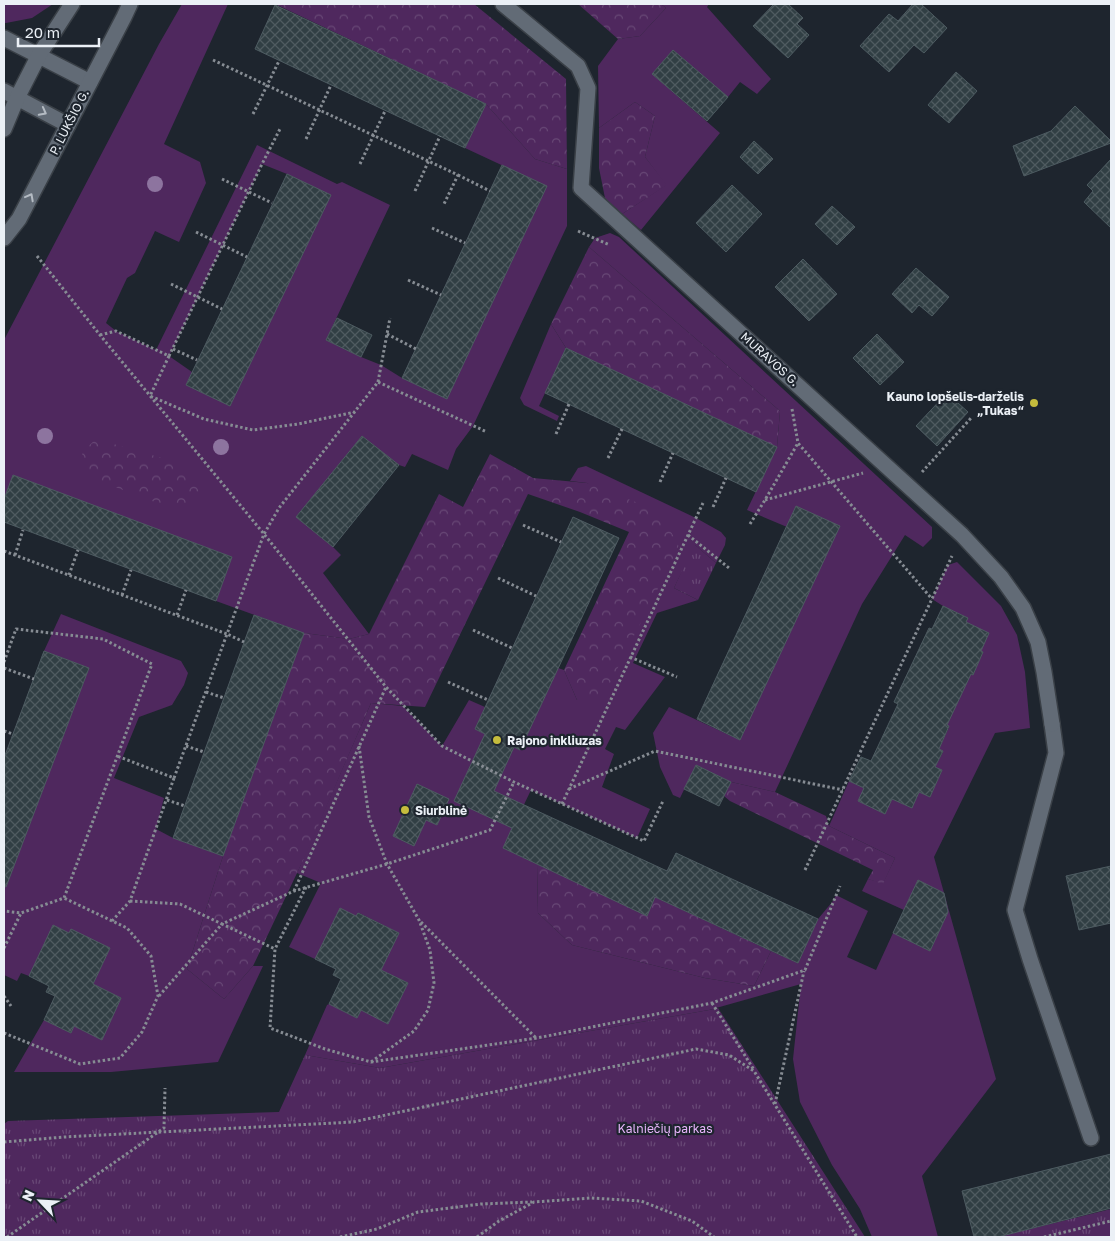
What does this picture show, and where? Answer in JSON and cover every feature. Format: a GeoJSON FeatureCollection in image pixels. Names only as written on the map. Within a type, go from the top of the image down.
{"type":"FeatureCollection","features":[{"type":"Feature","properties":{"kind":"street"},"geometry":{"type":"LineString","coordinates":[[4,130],[17,98],[39,55],[72,4]]}},
{"type":"Feature","properties":{"kind":"street","name":"P. LUKŠIO G."},"geometry":{"type":"LineString","coordinates":[[4,238],[19,219],[130,4]]}},
{"type":"Feature","properties":{"kind":"street","name":"MURAVOS G."},"geometry":{"type":"LineString","coordinates":[[503,4],[578,66],[588,88],[581,188],[962,535],[1001,577],[1022,608],[1038,642],[1056,753],[1016,910],[1030,959],[1092,1138]]}},
{"type":"Feature","properties":{"kind":"street"},"geometry":{"type":"LineString","coordinates":[[4,38],[90,82]]}},
{"type":"Feature","properties":{"kind":"street"},"geometry":{"type":"LineString","coordinates":[[4,91],[68,125]]}},
{"type":"Feature","properties":{"kind":"path"},"geometry":{"type":"LineString","coordinates":[[213,60],[490,191]]}},
{"type":"Feature","properties":{"kind":"path"},"geometry":{"type":"LineString","coordinates":[[253,114],[279,61]]}},
{"type":"Feature","properties":{"kind":"path"},"geometry":{"type":"LineString","coordinates":[[306,139],[331,85]]}},
{"type":"Feature","properties":{"kind":"path"},"geometry":{"type":"LineString","coordinates":[[360,164],[385,110]]}},
{"type":"Feature","properties":{"kind":"path"},"geometry":{"type":"LineString","coordinates":[[150,396],[281,128]]}},
{"type":"Feature","properties":{"kind":"path"},"geometry":{"type":"LineString","coordinates":[[415,190],[440,136]]}},
{"type":"Feature","properties":{"kind":"path"},"geometry":{"type":"LineString","coordinates":[[444,204],[458,175]]}},
{"type":"Feature","properties":{"kind":"path"},"geometry":{"type":"LineString","coordinates":[[222,179],[272,203]]}},
{"type":"Feature","properties":{"kind":"path"},"geometry":{"type":"LineString","coordinates":[[432,228],[465,243]]}},
{"type":"Feature","properties":{"kind":"path"},"geometry":{"type":"LineString","coordinates":[[196,232],[247,257]]}},
{"type":"Feature","properties":{"kind":"path"},"geometry":{"type":"LineString","coordinates":[[37,256],[386,687],[442,746],[514,782],[644,841],[663,801]]}},
{"type":"Feature","properties":{"kind":"path"},"geometry":{"type":"LineString","coordinates":[[408,280],[441,295]]}},
{"type":"Feature","properties":{"kind":"path"},"geometry":{"type":"LineString","coordinates":[[171,284],[222,309]]}},
{"type":"Feature","properties":{"kind":"path"},"geometry":{"type":"LineString","coordinates":[[112,921],[130,901],[264,534],[279,508],[378,382],[390,318]]}},
{"type":"Feature","properties":{"kind":"path"},"geometry":{"type":"LineString","coordinates":[[100,335],[116,331],[169,356]]}},
{"type":"Feature","properties":{"kind":"path"},"geometry":{"type":"LineString","coordinates":[[387,334],[416,349]]}},
{"type":"Feature","properties":{"kind":"path"},"geometry":{"type":"LineString","coordinates":[[172,349],[197,360]]}},
{"type":"Feature","properties":{"kind":"path"},"geometry":{"type":"LineString","coordinates":[[378,382],[487,432]]}},
{"type":"Feature","properties":{"kind":"path"},"geometry":{"type":"LineString","coordinates":[[150,396],[204,419],[253,430],[298,424],[355,412]]}},
{"type":"Feature","properties":{"kind":"path"},"geometry":{"type":"LineString","coordinates":[[556,434],[569,404]]}},
{"type":"Feature","properties":{"kind":"path"},"geometry":{"type":"LineString","coordinates":[[908,486],[972,417]]}},
{"type":"Feature","properties":{"kind":"path"},"geometry":{"type":"LineString","coordinates":[[608,458],[622,429]]}},
{"type":"Feature","properties":{"kind":"path"},"geometry":{"type":"LineString","coordinates":[[750,524],[798,443],[932,599]]}},
{"type":"Feature","properties":{"kind":"path"},"geometry":{"type":"LineString","coordinates":[[660,482],[673,453]]}},
{"type":"Feature","properties":{"kind":"path"},"geometry":{"type":"LineString","coordinates":[[765,500],[887,467]]}},
{"type":"Feature","properties":{"kind":"path"},"geometry":{"type":"LineString","coordinates":[[713,507],[726,478]]}},
{"type":"Feature","properties":{"kind":"path"},"geometry":{"type":"LineString","coordinates":[[562,804],[703,503]]}},
{"type":"Feature","properties":{"kind":"path"},"geometry":{"type":"LineString","coordinates":[[523,525],[561,542]]}},
{"type":"Feature","properties":{"kind":"path"},"geometry":{"type":"LineString","coordinates":[[15,555],[23,530]]}},
{"type":"Feature","properties":{"kind":"path"},"geometry":{"type":"LineString","coordinates":[[688,535],[729,568]]}},
{"type":"Feature","properties":{"kind":"path"},"geometry":{"type":"LineString","coordinates":[[805,870],[962,535]]}},
{"type":"Feature","properties":{"kind":"path"},"geometry":{"type":"LineString","coordinates":[[4,550],[244,642]]}},
{"type":"Feature","properties":{"kind":"path"},"geometry":{"type":"LineString","coordinates":[[69,575],[78,550]]}},
{"type":"Feature","properties":{"kind":"path"},"geometry":{"type":"LineString","coordinates":[[122,595],[131,570]]}},
{"type":"Feature","properties":{"kind":"path"},"geometry":{"type":"LineString","coordinates":[[498,578],[536,596]]}},
{"type":"Feature","properties":{"kind":"path"},"geometry":{"type":"LineString","coordinates":[[177,615],[186,590]]}},
{"type":"Feature","properties":{"kind":"path"},"geometry":{"type":"LineString","coordinates":[[4,662],[16,629],[103,639],[152,664],[64,898]]}},
{"type":"Feature","properties":{"kind":"path"},"geometry":{"type":"LineString","coordinates":[[473,630],[512,648]]}},
{"type":"Feature","properties":{"kind":"path"},"geometry":{"type":"LineString","coordinates":[[630,657],[677,677]]}},
{"type":"Feature","properties":{"kind":"path"},"geometry":{"type":"LineString","coordinates":[[4,668],[34,679]]}},
{"type":"Feature","properties":{"kind":"path"},"geometry":{"type":"LineString","coordinates":[[448,682],[488,700]]}},
{"type":"Feature","properties":{"kind":"path"},"geometry":{"type":"LineString","coordinates":[[294,891],[386,687]]}},
{"type":"Feature","properties":{"kind":"path"},"geometry":{"type":"LineString","coordinates":[[206,692],[224,698]]}},
{"type":"Feature","properties":{"kind":"path"},"geometry":{"type":"LineString","coordinates":[[4,730],[13,734]]}},
{"type":"Feature","properties":{"kind":"path"},"geometry":{"type":"LineString","coordinates":[[186,746],[204,752]]}},
{"type":"Feature","properties":{"kind":"path"},"geometry":{"type":"LineString","coordinates":[[359,746],[369,816],[387,864],[419,920],[430,950],[434,983],[428,1010],[414,1031],[371,1062]]}},
{"type":"Feature","properties":{"kind":"path"},"geometry":{"type":"LineString","coordinates":[[569,789],[654,751],[843,790]]}},
{"type":"Feature","properties":{"kind":"path"},"geometry":{"type":"LineString","coordinates":[[117,756],[174,778]]}},
{"type":"Feature","properties":{"kind":"path"},"geometry":{"type":"LineString","coordinates":[[4,1033],[80,1064],[120,1058],[142,1032],[158,996],[222,924],[294,891],[387,864],[490,830],[514,782]]}},
{"type":"Feature","properties":{"kind":"path"},"geometry":{"type":"LineString","coordinates":[[167,800],[185,806]]}},
{"type":"Feature","properties":{"kind":"path"},"geometry":{"type":"LineString","coordinates":[[775,1104],[804,970],[840,886]]}},
{"type":"Feature","properties":{"kind":"path"},"geometry":{"type":"LineString","coordinates":[[306,887],[275,949],[270,1028],[325,1049],[371,1062],[537,1038],[712,1003],[804,970]]}},
{"type":"Feature","properties":{"kind":"path"},"geometry":{"type":"LineString","coordinates":[[4,911],[20,913],[64,898],[128,928],[151,956],[158,996]]}},
{"type":"Feature","properties":{"kind":"path"},"geometry":{"type":"LineString","coordinates":[[130,901],[180,904],[275,949]]}},
{"type":"Feature","properties":{"kind":"path"},"geometry":{"type":"LineString","coordinates":[[4,948],[20,913]]}},
{"type":"Feature","properties":{"kind":"path"},"geometry":{"type":"LineString","coordinates":[[419,920],[537,1038]]}},
{"type":"Feature","properties":{"kind":"path"},"geometry":{"type":"LineString","coordinates":[[4,996],[11,1006]]}},
{"type":"Feature","properties":{"kind":"path"},"geometry":{"type":"LineString","coordinates":[[712,1003],[857,1237]]}},
{"type":"Feature","properties":{"kind":"path"},"geometry":{"type":"LineString","coordinates":[[4,1142],[64,1137],[353,1122],[696,1049],[729,1055],[754,1071]]}},
{"type":"Feature","properties":{"kind":"path"},"geometry":{"type":"LineString","coordinates":[[7,1237],[164,1128],[164,1088]]}},
{"type":"Feature","properties":{"kind":"path"},"geometry":{"type":"LineString","coordinates":[[340,1237],[377,1229],[418,1212],[480,1204],[591,1198],[641,1201],[692,1220],[714,1237]]}},
{"type":"Feature","properties":{"kind":"path"},"geometry":{"type":"LineString","coordinates":[[477,1237],[499,1221],[534,1202]]}},
{"type":"Feature","properties":{"kind":"path"},"geometry":{"type":"LineString","coordinates":[[1044,1237],[1111,1221]]}},
{"type":"Feature","properties":{"kind":"green space"},"geometry":{"type":"Polygon","coordinates":[[[4,4],[53,4],[32,18],[4,23],[4,4]]]}},
{"type":"Feature","properties":{"kind":"green space"},"geometry":{"type":"Polygon","coordinates":[[[182,4],[228,4],[164,144],[200,162],[206,183],[179,242],[155,231],[135,273],[127,278],[106,323],[116,331],[156,350],[257,145],[337,184],[342,182],[390,205],[326,340],[447,398],[546,186],[465,148],[486,104],[535,159],[567,169],[567,226],[473,426],[456,449],[448,470],[412,454],[405,467],[399,465],[362,436],[296,517],[341,555],[323,573],[369,634],[349,639],[304,633],[216,601],[232,557],[13,476],[4,499],[4,340],[159,44],[182,4]],[[262,164],[169,356],[192,372],[186,385],[229,405],[330,195],[262,164]]]}},
{"type":"Feature","properties":{"kind":"green space"},"geometry":{"type":"Polygon","coordinates":[[[275,4],[474,4],[566,79],[567,169],[535,159],[486,104],[275,4]]]}},
{"type":"Feature","properties":{"kind":"green space"},"geometry":{"type":"Polygon","coordinates":[[[578,4],[661,4],[666,8],[640,36],[618,39],[578,4]]]}},
{"type":"Feature","properties":{"kind":"green space"},"geometry":{"type":"Polygon","coordinates":[[[661,4],[709,4],[707,7],[771,79],[757,94],[740,82],[728,97],[673,50],[652,74],[720,133],[641,230],[622,214],[666,185],[645,157],[655,116],[635,102],[599,128],[598,66],[618,39],[640,36],[666,8],[661,4]]]}},
{"type":"Feature","properties":{"kind":"green space"},"geometry":{"type":"Polygon","coordinates":[[[635,102],[655,116],[645,157],[667,185],[622,214],[605,198],[599,168],[599,128],[635,102]]]}},
{"type":"Feature","properties":{"kind":"green space"},"geometry":{"type":"Polygon","coordinates":[[[610,233],[619,237],[932,527],[932,538],[923,547],[905,535],[862,604],[775,792],[731,782],[696,765],[680,798],[673,795],[660,767],[653,733],[669,707],[740,740],[787,527],[747,510],[777,447],[780,411],[589,247],[595,238],[610,233]]]}},
{"type":"Feature","properties":{"kind":"green space"},"geometry":{"type":"Polygon","coordinates":[[[589,247],[780,411],[777,447],[566,348],[551,324],[589,247]]]}},
{"type":"Feature","properties":{"kind":"green space"},"geometry":{"type":"Polygon","coordinates":[[[551,324],[566,348],[539,406],[559,416],[557,421],[524,405],[520,398],[551,324]]]}},
{"type":"Feature","properties":{"kind":"green space"},"geometry":{"type":"Polygon","coordinates":[[[95,440],[176,462],[197,481],[201,494],[198,505],[183,509],[152,501],[94,479],[80,465],[83,451],[95,440]]]}},
{"type":"Feature","properties":{"kind":"green space"},"geometry":{"type":"Polygon","coordinates":[[[490,454],[533,478],[587,483],[661,512],[679,547],[605,693],[577,700],[564,670],[629,532],[528,494],[425,707],[371,703],[306,854],[253,966],[224,999],[187,969],[223,856],[304,633],[349,639],[369,634],[439,494],[463,507],[490,454]]]}},
{"type":"Feature","properties":{"kind":"green space"},"geometry":{"type":"Polygon","coordinates":[[[586,466],[696,518],[721,532],[726,538],[725,545],[716,563],[695,545],[674,588],[698,600],[657,613],[633,663],[665,677],[625,730],[616,727],[605,749],[614,754],[602,787],[650,809],[637,838],[531,790],[503,848],[537,864],[538,913],[572,945],[705,978],[754,986],[771,951],[798,963],[818,919],[836,895],[868,911],[847,957],[876,970],[893,933],[930,951],[948,912],[944,893],[918,881],[904,910],[862,891],[868,879],[883,883],[895,858],[829,826],[849,781],[864,788],[859,801],[885,814],[892,799],[912,808],[919,792],[930,797],[942,770],[935,767],[943,752],[939,749],[949,727],[941,723],[967,673],[973,675],[983,652],[966,622],[968,618],[932,599],[948,565],[957,562],[1001,606],[1017,635],[1025,672],[1030,728],[995,733],[934,857],[996,1079],[922,1176],[938,1237],[872,1237],[860,1209],[832,1165],[800,1102],[793,1059],[801,984],[709,1010],[380,1068],[305,1055],[327,1005],[329,1004],[357,1018],[361,1010],[388,1023],[408,983],[381,970],[399,933],[359,913],[315,959],[289,947],[321,883],[297,873],[371,703],[403,706],[442,746],[469,700],[485,707],[475,729],[520,750],[558,668],[564,670],[577,700],[679,547],[587,483],[570,481],[578,468],[586,466]]]}},
{"type":"Feature","properties":{"kind":"green space"},"geometry":{"type":"Polygon","coordinates":[[[694,544],[716,563],[698,600],[674,588],[694,544]]]}},
{"type":"Feature","properties":{"kind":"green space"},"geometry":{"type":"Polygon","coordinates":[[[61,614],[181,661],[188,673],[184,685],[172,705],[139,717],[114,778],[164,798],[156,829],[173,838],[223,856],[187,969],[224,999],[253,966],[263,966],[218,1062],[111,1072],[14,1072],[44,1020],[71,1033],[74,1026],[102,1039],[121,998],[93,984],[110,948],[71,930],[69,933],[53,926],[29,976],[21,973],[17,981],[4,975],[4,890],[89,668],[44,651],[61,614]]]}},
{"type":"Feature","properties":{"kind":"green space"},"geometry":{"type":"Polygon","coordinates":[[[731,782],[775,792],[826,816],[829,826],[895,858],[883,884],[868,879],[873,870],[730,801],[724,796],[731,782]]]}},
{"type":"Feature","properties":{"kind":"green space"},"geometry":{"type":"Polygon","coordinates":[[[537,864],[647,915],[655,897],[771,951],[754,986],[705,978],[572,945],[538,913],[537,864]]]}},
{"type":"Feature","properties":{"kind":"green space","name":"Kalniečių parkas"},"geometry":{"type":"Polygon","coordinates":[[[718,1008],[865,1237],[4,1237],[4,1124],[8,1121],[279,1112],[305,1055],[380,1068],[718,1008]]]}},
{"type":"Feature","properties":{"kind":"green space"},"geometry":{"type":"Polygon","coordinates":[[[1111,1209],[1111,1237],[998,1237],[1111,1209]]]}},
{"type":"Feature","properties":{"kind":"building"},"geometry":{"type":"Polygon","coordinates":[[[774,4],[788,4],[803,18],[797,24],[809,35],[788,58],[753,26],[774,4]]]}},
{"type":"Feature","properties":{"kind":"building"},"geometry":{"type":"Polygon","coordinates":[[[913,4],[921,4],[947,28],[924,53],[914,45],[889,72],[860,46],[889,14],[898,21],[913,4]]]}},
{"type":"Feature","properties":{"kind":"building"},"geometry":{"type":"Polygon","coordinates":[[[275,5],[486,104],[465,148],[255,49],[275,5]]]}},
{"type":"Feature","properties":{"kind":"building"},"geometry":{"type":"Polygon","coordinates":[[[673,50],[728,97],[707,121],[652,74],[673,50]]]}},
{"type":"Feature","properties":{"kind":"building"},"geometry":{"type":"Polygon","coordinates":[[[956,72],[977,91],[949,123],[928,105],[956,72]]]}},
{"type":"Feature","properties":{"kind":"building"},"geometry":{"type":"Polygon","coordinates":[[[1075,106],[1111,143],[1024,176],[1013,146],[1051,131],[1075,106]]]}},
{"type":"Feature","properties":{"kind":"building"},"geometry":{"type":"Polygon","coordinates":[[[754,141],[773,159],[758,174],[740,157],[754,141]]]}},
{"type":"Feature","properties":{"kind":"building"},"geometry":{"type":"Polygon","coordinates":[[[1111,159],[1111,228],[1084,202],[1093,191],[1087,185],[1111,159]]]}},
{"type":"Feature","properties":{"kind":"building"},"geometry":{"type":"Polygon","coordinates":[[[502,165],[547,186],[447,399],[402,378],[502,165]]]}},
{"type":"Feature","properties":{"kind":"building"},"geometry":{"type":"Polygon","coordinates":[[[287,174],[331,195],[230,406],[186,385],[287,174]]]}},
{"type":"Feature","properties":{"kind":"building"},"geometry":{"type":"Polygon","coordinates":[[[732,185],[762,214],[726,252],[696,223],[732,185]]]}},
{"type":"Feature","properties":{"kind":"building"},"geometry":{"type":"Polygon","coordinates":[[[832,206],[855,227],[837,245],[815,224],[832,206]]]}},
{"type":"Feature","properties":{"kind":"building"},"geometry":{"type":"Polygon","coordinates":[[[803,259],[837,294],[809,321],[775,287],[803,259]]]}},
{"type":"Feature","properties":{"kind":"building"},"geometry":{"type":"Polygon","coordinates":[[[916,268],[949,297],[932,316],[919,305],[912,313],[892,294],[916,268]]]}},
{"type":"Feature","properties":{"kind":"building"},"geometry":{"type":"Polygon","coordinates":[[[337,318],[372,335],[361,357],[326,340],[337,318]]]}},
{"type":"Feature","properties":{"kind":"building"},"geometry":{"type":"Polygon","coordinates":[[[877,334],[904,362],[880,385],[853,358],[877,334]]]}},
{"type":"Feature","properties":{"kind":"building"},"geometry":{"type":"Polygon","coordinates":[[[566,348],[777,447],[756,492],[545,393],[566,348]]]}},
{"type":"Feature","properties":{"kind":"building"},"geometry":{"type":"Polygon","coordinates":[[[947,393],[968,412],[937,446],[916,426],[947,393]]]}},
{"type":"Feature","properties":{"kind":"building"},"geometry":{"type":"Polygon","coordinates":[[[362,436],[399,465],[333,547],[296,517],[362,436]]]}},
{"type":"Feature","properties":{"kind":"building"},"geometry":{"type":"Polygon","coordinates":[[[13,475],[232,557],[216,601],[4,522],[4,499],[13,475]]]}},
{"type":"Feature","properties":{"kind":"building"},"geometry":{"type":"Polygon","coordinates":[[[796,506],[840,526],[740,740],[697,719],[796,506]]]}},
{"type":"Feature","properties":{"kind":"building"},"geometry":{"type":"Polygon","coordinates":[[[573,517],[619,538],[520,750],[514,747],[494,791],[667,871],[676,853],[818,919],[798,963],[655,897],[647,916],[503,848],[512,828],[454,801],[485,734],[475,729],[573,517]]]}},
{"type":"Feature","properties":{"kind":"building"},"geometry":{"type":"Polygon","coordinates":[[[943,606],[968,618],[966,622],[989,633],[973,675],[971,674],[947,725],[949,726],[939,749],[943,751],[935,767],[942,770],[930,797],[919,792],[912,808],[892,799],[885,814],[858,801],[864,788],[849,781],[861,757],[871,761],[898,704],[894,702],[929,628],[932,629],[943,606]]]}},
{"type":"Feature","properties":{"kind":"building"},"geometry":{"type":"Polygon","coordinates":[[[254,615],[304,633],[223,856],[173,838],[254,615]]]}},
{"type":"Feature","properties":{"kind":"building"},"geometry":{"type":"Polygon","coordinates":[[[44,651],[89,668],[6,887],[4,886],[4,758],[44,651]]]}},
{"type":"Feature","properties":{"kind":"building"},"geometry":{"type":"Polygon","coordinates":[[[696,765],[731,782],[719,806],[684,789],[696,765]]]}},
{"type":"Feature","properties":{"kind":"building"},"geometry":{"type":"Polygon","coordinates":[[[417,784],[449,799],[437,825],[426,820],[414,846],[393,836],[417,784]]]}},
{"type":"Feature","properties":{"kind":"building"},"geometry":{"type":"Polygon","coordinates":[[[1111,866],[1111,923],[1079,930],[1066,876],[1111,866]]]}},
{"type":"Feature","properties":{"kind":"building"},"geometry":{"type":"Polygon","coordinates":[[[918,880],[944,893],[948,912],[930,951],[893,933],[918,880]]]}},
{"type":"Feature","properties":{"kind":"building"},"geometry":{"type":"Polygon","coordinates":[[[340,908],[356,916],[358,913],[399,933],[381,970],[408,983],[388,1024],[361,1010],[357,1018],[329,1004],[341,979],[333,975],[336,969],[315,959],[340,908]]]}},
{"type":"Feature","properties":{"kind":"building"},"geometry":{"type":"Polygon","coordinates":[[[53,925],[69,933],[71,929],[110,948],[93,984],[121,998],[102,1040],[74,1026],[71,1033],[44,1020],[55,996],[46,992],[49,986],[29,976],[53,925]]]}},
{"type":"Feature","properties":{"kind":"building"},"geometry":{"type":"Polygon","coordinates":[[[1111,1154],[1111,1208],[998,1237],[974,1237],[962,1191],[1111,1154]]]}},
{"type":"Feature","properties":{"kind":"place","name":"Kauno lopšelis-darželis „Tukas“"},"geometry":{"type":"Point","coordinates":[1034,403]}},
{"type":"Feature","properties":{"kind":"place","name":"Rajono inkliuzas"},"geometry":{"type":"Point","coordinates":[497,740]}},
{"type":"Feature","properties":{"kind":"place","name":"Siurblinė"},"geometry":{"type":"Point","coordinates":[405,810]}}]}
